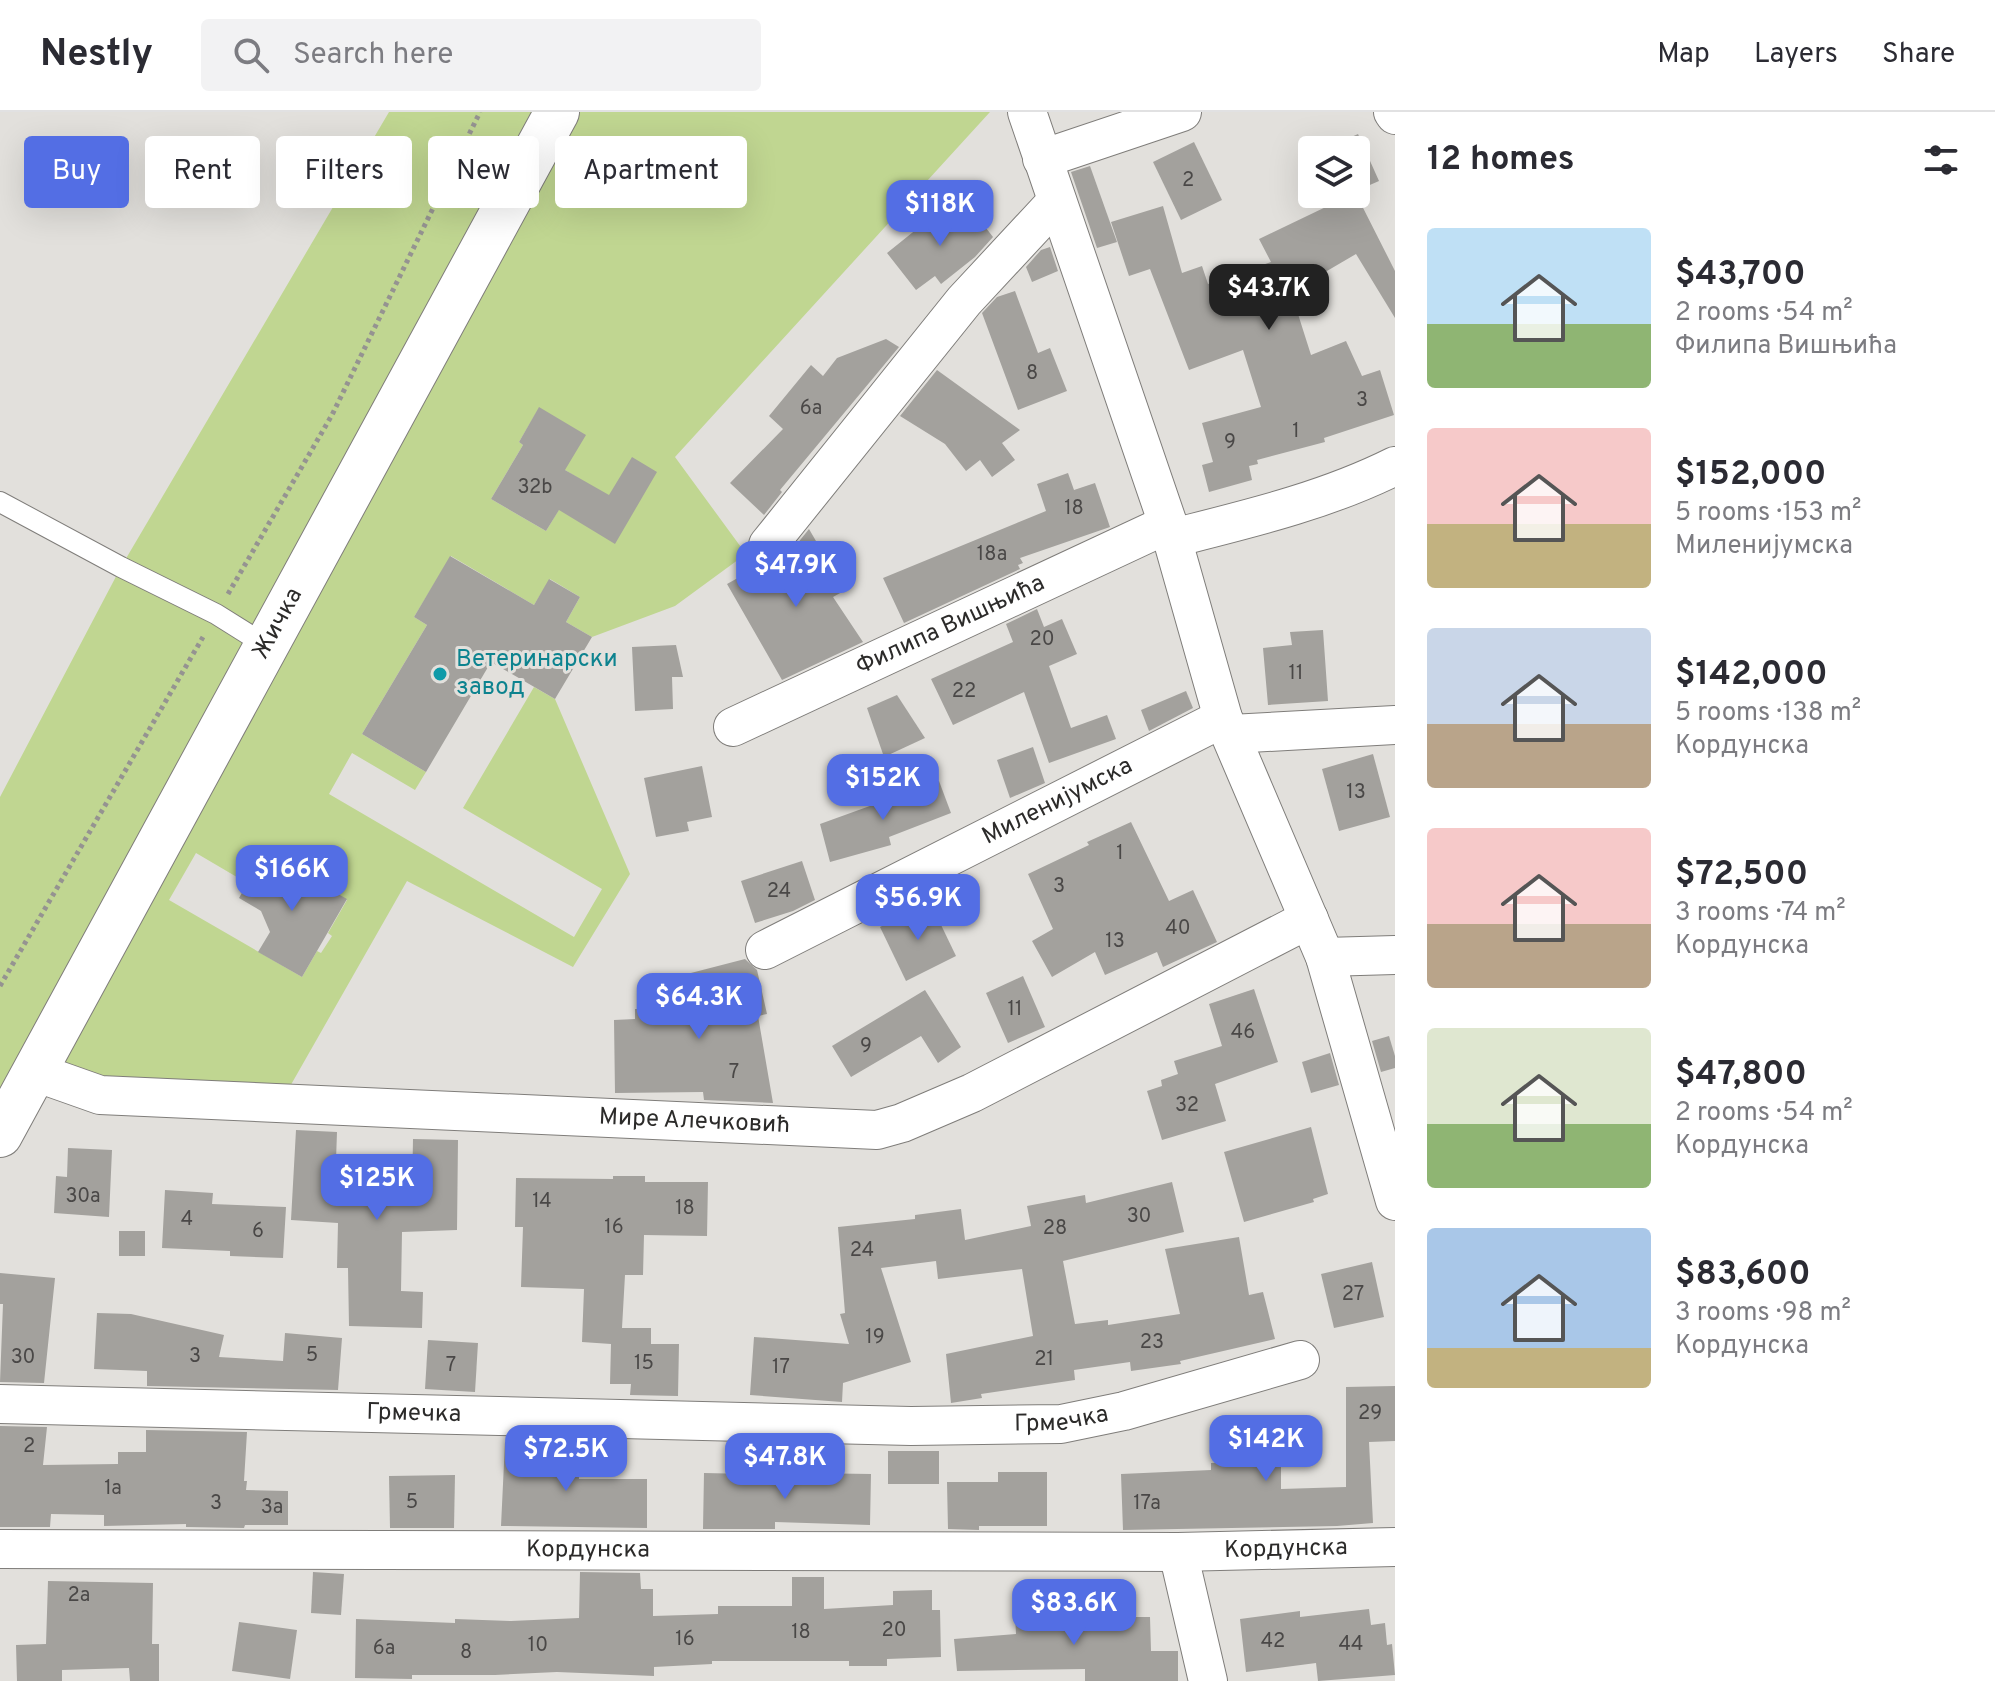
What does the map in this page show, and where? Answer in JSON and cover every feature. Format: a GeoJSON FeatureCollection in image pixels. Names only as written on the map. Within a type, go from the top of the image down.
{"type":"FeatureCollection","features":[{"type":"Feature","properties":{"kind":"main road","name":"Жичка"},"geometry":{"type":"LineString","coordinates":[[0,1135],[557,112]]}},
{"type":"Feature","properties":{"kind":"street"},"geometry":{"type":"LineString","coordinates":[[1027,112],[1171,531],[1227,726],[1325,957],[1395,1201]]}},
{"type":"Feature","properties":{"kind":"street"},"geometry":{"type":"LineString","coordinates":[[1042,159],[1182,112]]}},
{"type":"Feature","properties":{"kind":"street"},"geometry":{"type":"LineString","coordinates":[[768,545],[964,301],[1057,201]]}},
{"type":"Feature","properties":{"kind":"street","name":"Филипа Вишњића"},"geometry":{"type":"LineString","coordinates":[[733,727],[1171,531],[1309,501],[1362,483],[1395,466]]}},
{"type":"Feature","properties":{"kind":"street"},"geometry":{"type":"LineString","coordinates":[[1227,726],[1395,725]]}},
{"type":"Feature","properties":{"kind":"street","name":"Миленијумска"},"geometry":{"type":"LineString","coordinates":[[765,950],[1227,726]]}},
{"type":"Feature","properties":{"kind":"street","name":"Мире Алечковић"},"geometry":{"type":"LineString","coordinates":[[35,1072],[100,1095],[877,1130],[902,1123],[972,1093],[1309,919]]}},
{"type":"Feature","properties":{"kind":"street"},"geometry":{"type":"LineString","coordinates":[[1325,957],[1395,955]]}},
{"type":"Feature","properties":{"kind":"street","name":"Грмечка"},"geometry":{"type":"LineString","coordinates":[[0,1404],[911,1426],[1061,1424],[1124,1411],[1300,1360]]}},
{"type":"Feature","properties":{"kind":"street","name":"Кордунска"},"geometry":{"type":"LineString","coordinates":[[0,1549],[1178,1552],[1395,1547]]}},
{"type":"Feature","properties":{"kind":"street"},"geometry":{"type":"LineString","coordinates":[[1178,1552],[1208,1681]]}},
{"type":"Feature","properties":{"kind":"lane"},"geometry":{"type":"LineString","coordinates":[[0,502],[216,614],[267,646]]}},
{"type":"Feature","properties":{"kind":"path"},"geometry":{"type":"LineString","coordinates":[[0,986],[332,415],[480,112]]}},
{"type":"Feature","properties":{"kind":"green space"},"geometry":{"type":"Polygon","coordinates":[[[389,112],[990,112],[675,457],[746,554],[675,606],[592,637],[566,622],[580,597],[550,579],[534,605],[451,556],[414,617],[427,625],[362,734],[426,772],[415,790],[352,753],[329,794],[574,937],[602,889],[463,808],[534,687],[555,699],[630,874],[573,967],[407,881],[280,1104],[35,1072],[0,1135],[0,797],[121,567],[332,208],[412,208],[412,136],[375,136],[389,112]],[[539,408],[519,442],[523,445],[491,499],[546,531],[578,478],[565,470],[539,408]],[[196,853],[169,900],[302,977],[317,951],[321,953],[332,936],[328,933],[347,900],[265,853],[247,883],[196,853]]]}},
{"type":"Feature","properties":{"kind":"building"},"geometry":{"type":"Polygon","coordinates":[[[1194,142],[1222,200],[1181,220],[1153,162],[1194,142]]]}},
{"type":"Feature","properties":{"kind":"building"},"geometry":{"type":"Polygon","coordinates":[[[1370,161],[1379,181],[1370,185],[1370,161]]]}},
{"type":"Feature","properties":{"kind":"building"},"geometry":{"type":"Polygon","coordinates":[[[1090,166],[1117,242],[1097,248],[1071,172],[1090,166]]]}},
{"type":"Feature","properties":{"kind":"building"},"geometry":{"type":"Polygon","coordinates":[[[1163,206],[1182,273],[1202,266],[1208,284],[1271,262],[1259,239],[1324,208],[1363,208],[1395,271],[1395,318],[1356,254],[1291,292],[1311,355],[1346,341],[1362,376],[1380,370],[1394,415],[1324,438],[1325,442],[1257,460],[1258,464],[1249,466],[1252,480],[1209,492],[1202,465],[1213,462],[1202,423],[1261,407],[1243,350],[1189,370],[1150,269],[1129,276],[1111,222],[1163,206]]]}},
{"type":"Feature","properties":{"kind":"building"},"geometry":{"type":"Polygon","coordinates":[[[943,208],[954,224],[972,210],[993,237],[975,257],[941,284],[935,276],[916,290],[887,253],[943,208]]]}},
{"type":"Feature","properties":{"kind":"building"},"geometry":{"type":"Polygon","coordinates":[[[1050,247],[1058,271],[1032,282],[1026,267],[1041,250],[1050,247]]]}},
{"type":"Feature","properties":{"kind":"building"},"geometry":{"type":"Polygon","coordinates":[[[1015,291],[1038,353],[1050,348],[1067,391],[1018,410],[982,313],[997,297],[1015,291]]]}},
{"type":"Feature","properties":{"kind":"building"},"geometry":{"type":"Polygon","coordinates":[[[886,339],[899,347],[780,490],[782,492],[764,515],[730,483],[783,429],[769,416],[811,365],[823,376],[837,358],[886,339]]]}},
{"type":"Feature","properties":{"kind":"building"},"geometry":{"type":"Polygon","coordinates":[[[937,370],[1020,430],[1002,443],[1015,460],[992,477],[980,460],[966,471],[945,444],[900,416],[937,370]]]}},
{"type":"Feature","properties":{"kind":"building"},"geometry":{"type":"Polygon","coordinates":[[[539,407],[586,435],[565,470],[609,495],[632,457],[657,472],[615,544],[559,510],[546,531],[491,499],[523,445],[519,442],[539,407]]]}},
{"type":"Feature","properties":{"kind":"building"},"geometry":{"type":"Polygon","coordinates":[[[1068,473],[1074,490],[1095,483],[1110,527],[1020,558],[1023,563],[1018,565],[1020,569],[904,623],[883,578],[1046,511],[1037,484],[1068,473]]]}},
{"type":"Feature","properties":{"kind":"building"},"geometry":{"type":"Polygon","coordinates":[[[809,529],[841,584],[838,586],[842,592],[833,597],[863,642],[782,680],[727,584],[761,565],[777,565],[809,529]]]}},
{"type":"Feature","properties":{"kind":"building","name":"Ветеринарски завод"},"geometry":{"type":"Polygon","coordinates":[[[450,556],[534,605],[549,579],[580,597],[566,622],[592,637],[555,699],[491,662],[426,772],[362,734],[427,625],[414,617],[450,556]]]}},
{"type":"Feature","properties":{"kind":"building"},"geometry":{"type":"Polygon","coordinates":[[[1037,609],[1044,627],[1062,619],[1077,654],[1049,666],[1071,728],[1107,715],[1116,739],[1049,763],[1024,692],[953,725],[931,679],[1013,642],[1006,624],[1037,609]]]}},
{"type":"Feature","properties":{"kind":"building"},"geometry":{"type":"Polygon","coordinates":[[[1323,630],[1328,701],[1268,705],[1263,648],[1292,645],[1290,632],[1323,630]]]}},
{"type":"Feature","properties":{"kind":"building"},"geometry":{"type":"Polygon","coordinates":[[[676,645],[683,677],[672,677],[673,709],[635,711],[632,647],[676,645]]]}},
{"type":"Feature","properties":{"kind":"building"},"geometry":{"type":"Polygon","coordinates":[[[1186,691],[1193,708],[1149,731],[1141,710],[1186,691]]]}},
{"type":"Feature","properties":{"kind":"building"},"geometry":{"type":"Polygon","coordinates":[[[897,695],[925,738],[884,757],[867,708],[897,695]]]}},
{"type":"Feature","properties":{"kind":"building"},"geometry":{"type":"Polygon","coordinates":[[[1033,747],[1045,783],[1010,798],[997,760],[1033,747]]]}},
{"type":"Feature","properties":{"kind":"building"},"geometry":{"type":"Polygon","coordinates":[[[1373,754],[1390,817],[1339,831],[1322,769],[1373,754]]]}},
{"type":"Feature","properties":{"kind":"building"},"geometry":{"type":"Polygon","coordinates":[[[702,766],[712,817],[687,822],[689,831],[656,837],[644,778],[702,766]]]}},
{"type":"Feature","properties":{"kind":"building"},"geometry":{"type":"Polygon","coordinates":[[[939,781],[951,813],[889,837],[891,845],[830,862],[820,824],[939,781]]]}},
{"type":"Feature","properties":{"kind":"building"},"geometry":{"type":"Polygon","coordinates":[[[1131,822],[1169,901],[1193,890],[1217,942],[1163,967],[1157,952],[1105,975],[1095,952],[1052,977],[1032,941],[1053,929],[1028,874],[1131,822]]]}},
{"type":"Feature","properties":{"kind":"building"},"geometry":{"type":"Polygon","coordinates":[[[265,853],[347,899],[302,977],[258,952],[270,932],[261,911],[239,898],[265,853]]]}},
{"type":"Feature","properties":{"kind":"building"},"geometry":{"type":"Polygon","coordinates":[[[802,861],[815,900],[755,923],[741,881],[802,861]]]}},
{"type":"Feature","properties":{"kind":"building"},"geometry":{"type":"Polygon","coordinates":[[[930,902],[956,956],[906,981],[880,927],[930,902]]]}},
{"type":"Feature","properties":{"kind":"building"},"geometry":{"type":"Polygon","coordinates":[[[745,959],[757,970],[767,1014],[758,1016],[773,1103],[704,1100],[703,1092],[615,1093],[614,1020],[635,1019],[635,1009],[695,1008],[687,974],[745,959]]]}},
{"type":"Feature","properties":{"kind":"building"},"geometry":{"type":"Polygon","coordinates":[[[1023,976],[1045,1027],[1008,1043],[986,993],[1023,976]]]}},
{"type":"Feature","properties":{"kind":"building"},"geometry":{"type":"Polygon","coordinates":[[[1254,989],[1278,1062],[1215,1084],[1226,1121],[1162,1140],[1147,1091],[1162,1086],[1161,1080],[1178,1074],[1174,1061],[1222,1046],[1209,1004],[1254,989]]]}},
{"type":"Feature","properties":{"kind":"building"},"geometry":{"type":"Polygon","coordinates":[[[925,990],[961,1047],[938,1063],[921,1036],[851,1077],[832,1046],[925,990]]]}},
{"type":"Feature","properties":{"kind":"building"},"geometry":{"type":"Polygon","coordinates":[[[1389,1036],[1395,1068],[1381,1072],[1372,1041],[1389,1036]]]}},
{"type":"Feature","properties":{"kind":"building"},"geometry":{"type":"Polygon","coordinates":[[[1330,1053],[1339,1085],[1311,1093],[1302,1062],[1330,1053]]]}},
{"type":"Feature","properties":{"kind":"building"},"geometry":{"type":"Polygon","coordinates":[[[1311,1127],[1328,1194],[1313,1199],[1314,1202],[1244,1222],[1224,1152],[1311,1127]]]}},
{"type":"Feature","properties":{"kind":"building"},"geometry":{"type":"Polygon","coordinates":[[[296,1130],[337,1132],[335,1189],[412,1192],[413,1139],[458,1140],[457,1230],[402,1232],[401,1291],[423,1292],[422,1328],[349,1326],[348,1268],[337,1268],[338,1223],[291,1220],[296,1130]]]}},
{"type":"Feature","properties":{"kind":"building"},"geometry":{"type":"Polygon","coordinates":[[[68,1148],[112,1150],[109,1217],[54,1213],[56,1176],[67,1177],[68,1148]]]}},
{"type":"Feature","properties":{"kind":"building"},"geometry":{"type":"Polygon","coordinates":[[[613,1176],[645,1176],[645,1182],[708,1182],[707,1236],[644,1235],[643,1275],[625,1275],[622,1328],[651,1328],[651,1344],[679,1344],[678,1396],[630,1395],[631,1384],[610,1384],[611,1344],[582,1342],[584,1289],[521,1287],[523,1227],[515,1227],[516,1178],[613,1179],[613,1176]]]}},
{"type":"Feature","properties":{"kind":"building"},"geometry":{"type":"Polygon","coordinates":[[[1172,1182],[1184,1232],[1063,1261],[1075,1324],[1108,1320],[1108,1325],[1180,1314],[1165,1249],[1239,1237],[1249,1295],[1263,1292],[1275,1339],[1180,1361],[1181,1364],[1131,1371],[1130,1362],[1074,1370],[1075,1380],[981,1394],[982,1398],[951,1403],[946,1354],[1033,1336],[1022,1269],[938,1279],[936,1261],[881,1268],[911,1362],[843,1383],[842,1402],[750,1395],[754,1337],[849,1344],[840,1314],[845,1313],[838,1227],[915,1219],[915,1215],[961,1209],[965,1240],[1031,1226],[1027,1206],[1085,1195],[1086,1203],[1172,1182]]]}},
{"type":"Feature","properties":{"kind":"building"},"geometry":{"type":"Polygon","coordinates":[[[165,1190],[213,1193],[212,1204],[286,1207],[283,1258],[230,1256],[230,1251],[162,1248],[165,1190]]]}},
{"type":"Feature","properties":{"kind":"building"},"geometry":{"type":"Polygon","coordinates":[[[119,1231],[145,1231],[145,1256],[119,1256],[119,1231]]]}},
{"type":"Feature","properties":{"kind":"building"},"geometry":{"type":"Polygon","coordinates":[[[1372,1262],[1384,1317],[1334,1328],[1321,1274],[1372,1262]]]}},
{"type":"Feature","properties":{"kind":"building"},"geometry":{"type":"Polygon","coordinates":[[[0,1273],[55,1278],[44,1383],[0,1382],[3,1304],[0,1304],[0,1273]]]}},
{"type":"Feature","properties":{"kind":"building"},"geometry":{"type":"Polygon","coordinates":[[[97,1313],[131,1314],[224,1335],[219,1357],[283,1361],[285,1333],[342,1338],[338,1390],[147,1386],[147,1371],[94,1369],[97,1313]]]}},
{"type":"Feature","properties":{"kind":"building"},"geometry":{"type":"Polygon","coordinates":[[[428,1340],[478,1343],[475,1392],[425,1389],[428,1340]]]}},
{"type":"Feature","properties":{"kind":"building"},"geometry":{"type":"Polygon","coordinates":[[[1395,1386],[1395,1441],[1369,1442],[1373,1523],[1123,1530],[1121,1474],[1211,1470],[1211,1463],[1248,1462],[1248,1447],[1281,1446],[1281,1489],[1346,1487],[1346,1387],[1395,1386]]]}},
{"type":"Feature","properties":{"kind":"building"},"geometry":{"type":"Polygon","coordinates":[[[0,1426],[47,1427],[43,1465],[118,1464],[118,1452],[146,1452],[146,1430],[247,1432],[246,1490],[288,1491],[288,1525],[245,1525],[244,1528],[186,1527],[186,1524],[104,1526],[104,1515],[51,1514],[50,1527],[0,1527],[0,1426]]]}},
{"type":"Feature","properties":{"kind":"building"},"geometry":{"type":"Polygon","coordinates":[[[505,1442],[539,1443],[539,1450],[578,1450],[579,1479],[647,1479],[647,1528],[501,1526],[505,1442]]]}},
{"type":"Feature","properties":{"kind":"building"},"geometry":{"type":"Polygon","coordinates":[[[888,1451],[939,1451],[939,1484],[888,1484],[888,1451]]]}},
{"type":"Feature","properties":{"kind":"building"},"geometry":{"type":"Polygon","coordinates":[[[998,1472],[1047,1472],[1047,1526],[948,1529],[947,1482],[998,1482],[998,1472]]]}},
{"type":"Feature","properties":{"kind":"building"},"geometry":{"type":"Polygon","coordinates":[[[704,1473],[750,1474],[750,1480],[805,1479],[805,1473],[871,1474],[870,1525],[775,1522],[775,1529],[703,1529],[704,1473]]]}},
{"type":"Feature","properties":{"kind":"building"},"geometry":{"type":"Polygon","coordinates":[[[455,1475],[454,1528],[390,1528],[389,1476],[455,1475]]]}},
{"type":"Feature","properties":{"kind":"building"},"geometry":{"type":"Polygon","coordinates":[[[313,1572],[344,1574],[341,1615],[311,1613],[313,1572]]]}},
{"type":"Feature","properties":{"kind":"building"},"geometry":{"type":"Polygon","coordinates":[[[580,1572],[640,1573],[641,1589],[653,1589],[653,1616],[718,1614],[718,1606],[792,1606],[792,1577],[824,1577],[824,1609],[893,1605],[893,1591],[932,1590],[932,1610],[940,1610],[941,1657],[887,1659],[887,1666],[849,1666],[849,1661],[712,1661],[712,1664],[654,1667],[654,1676],[557,1672],[412,1675],[412,1679],[355,1678],[356,1619],[455,1623],[455,1619],[511,1621],[579,1618],[580,1572]]]}},
{"type":"Feature","properties":{"kind":"building"},"geometry":{"type":"Polygon","coordinates":[[[48,1581],[153,1583],[152,1644],[159,1644],[159,1681],[130,1681],[129,1668],[62,1670],[62,1681],[17,1681],[16,1645],[46,1644],[48,1581]]]}},
{"type":"Feature","properties":{"kind":"building"},"geometry":{"type":"Polygon","coordinates":[[[1084,1604],[1120,1604],[1120,1617],[1150,1617],[1151,1651],[1178,1651],[1178,1681],[1085,1681],[1085,1669],[957,1671],[954,1639],[1016,1634],[1015,1615],[1084,1614],[1084,1604]]]}},
{"type":"Feature","properties":{"kind":"building"},"geometry":{"type":"Polygon","coordinates":[[[1369,1609],[1371,1625],[1385,1623],[1387,1645],[1392,1644],[1395,1675],[1318,1681],[1316,1663],[1246,1672],[1240,1619],[1300,1611],[1300,1617],[1369,1609]]]}},
{"type":"Feature","properties":{"kind":"building"},"geometry":{"type":"Polygon","coordinates":[[[239,1622],[297,1630],[290,1679],[232,1671],[239,1622]]]}},
{"type":"Feature","properties":{"kind":"place","name":"Ветеринарски завод"},"geometry":{"type":"Point","coordinates":[440,674]}}]}
